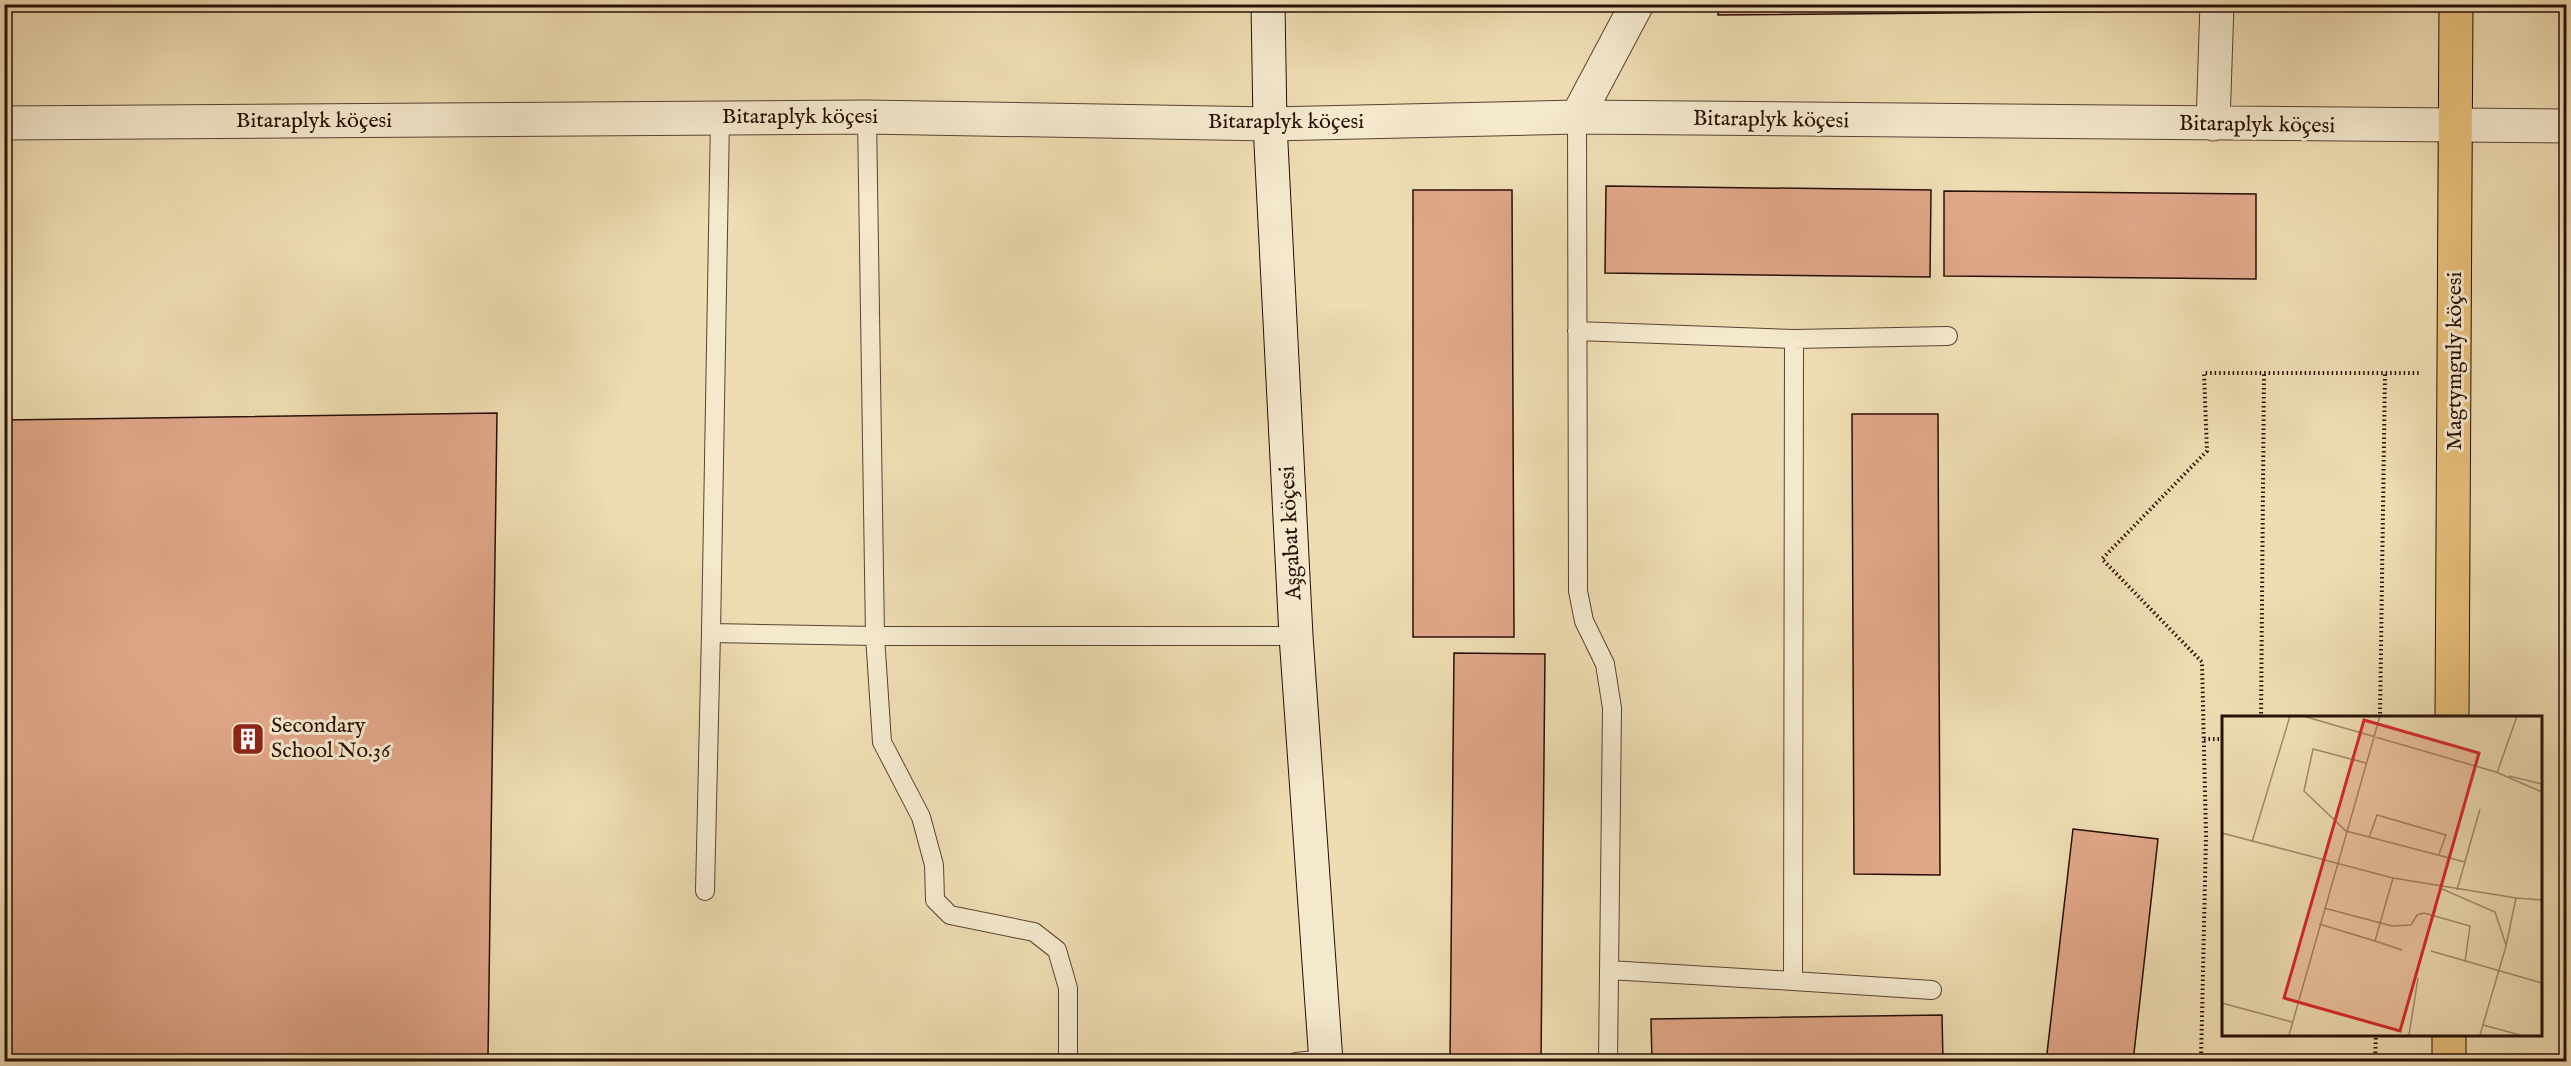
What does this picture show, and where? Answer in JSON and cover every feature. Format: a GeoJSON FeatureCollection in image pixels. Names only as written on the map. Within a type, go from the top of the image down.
{"type":"FeatureCollection","features":[{"type":"Feature","properties":{"kind":"main road","name":"Magtymguly köçesi"},"geometry":{"type":"LineString","coordinates":[[2452,716],[2456,4]]}},
{"type":"Feature","properties":{"kind":"main road"},"geometry":{"type":"LineString","coordinates":[[2449,1036],[2449,1062]]}},
{"type":"Feature","properties":{"kind":"street","name":"Aşgabat köçesi"},"geometry":{"type":"LineString","coordinates":[[1268,4],[1270,124],[1318,1061]]}},
{"type":"Feature","properties":{"kind":"street"},"geometry":{"type":"LineString","coordinates":[[1577,117],[1637,4]]}},
{"type":"Feature","properties":{"kind":"street"},"geometry":{"type":"LineString","coordinates":[[2213,124],[2217,4]]}},
{"type":"Feature","properties":{"kind":"street","name":"Bitaraplyk köçesi"},"geometry":{"type":"LineString","coordinates":[[4,123],[867,117],[1270,124],[1577,117],[2456,127],[2566,126]]}},
{"type":"Feature","properties":{"kind":"lane"},"geometry":{"type":"LineString","coordinates":[[867,117],[875,636],[882,742],[921,817],[934,865],[935,900],[950,915],[1034,932],[1057,950],[1068,988],[1068,1062]]}},
{"type":"Feature","properties":{"kind":"lane"},"geometry":{"type":"LineString","coordinates":[[1577,117],[1578,591],[1584,621],[1605,664],[1612,708],[1608,1062]]}},
{"type":"Feature","properties":{"kind":"lane"},"geometry":{"type":"LineString","coordinates":[[705,891],[720,118]]}},
{"type":"Feature","properties":{"kind":"lane"},"geometry":{"type":"LineString","coordinates":[[1577,331],[1794,339],[1948,336]]}},
{"type":"Feature","properties":{"kind":"lane"},"geometry":{"type":"LineString","coordinates":[[1794,339],[1794,981]]}},
{"type":"Feature","properties":{"kind":"lane"},"geometry":{"type":"LineString","coordinates":[[711,633],[875,636],[1296,636]]}},
{"type":"Feature","properties":{"kind":"lane"},"geometry":{"type":"LineString","coordinates":[[1609,970],[1932,990]]}},
{"type":"Feature","properties":{"kind":"path"},"geometry":{"type":"LineString","coordinates":[[2261,716],[2264,372]]}},
{"type":"Feature","properties":{"kind":"path"},"geometry":{"type":"LineString","coordinates":[[2380,716],[2385,372]]}},
{"type":"Feature","properties":{"kind":"path"},"geometry":{"type":"LineString","coordinates":[[2201,1062],[2206,836],[2202,662],[2102,559],[2207,451],[2204,373],[2385,372],[2455,375]]}},
{"type":"Feature","properties":{"kind":"path"},"geometry":{"type":"LineString","coordinates":[[2204,739],[2222,739]]}},
{"type":"Feature","properties":{"kind":"path"},"geometry":{"type":"LineString","coordinates":[[2375,1062],[2376,1036]]}},
{"type":"Feature","properties":{"kind":"building"},"geometry":{"type":"Polygon","coordinates":[[[1718,4],[2165,4],[2165,11],[1718,15],[1718,4]]]}},
{"type":"Feature","properties":{"kind":"building"},"geometry":{"type":"Polygon","coordinates":[[[1606,186],[1931,190],[1930,277],[1605,273],[1606,186]]]}},
{"type":"Feature","properties":{"kind":"building"},"geometry":{"type":"Polygon","coordinates":[[[1413,190],[1512,190],[1514,637],[1413,637],[1413,190]]]}},
{"type":"Feature","properties":{"kind":"building"},"geometry":{"type":"Polygon","coordinates":[[[1944,191],[2256,194],[2256,279],[1944,276],[1944,191]]]}},
{"type":"Feature","properties":{"kind":"building","name":"Secondary School No.36"},"geometry":{"type":"Polygon","coordinates":[[[497,413],[488,1057],[424,1062],[4,1062],[4,420],[497,413]]]}},
{"type":"Feature","properties":{"kind":"building"},"geometry":{"type":"Polygon","coordinates":[[[1852,414],[1938,414],[1940,875],[1854,874],[1852,414]]]}},
{"type":"Feature","properties":{"kind":"building"},"geometry":{"type":"Polygon","coordinates":[[[1454,653],[1545,654],[1541,1062],[1450,1062],[1454,653]]]}},
{"type":"Feature","properties":{"kind":"building"},"geometry":{"type":"Polygon","coordinates":[[[2073,829],[2158,839],[2133,1062],[2046,1062],[2073,829]]]}},
{"type":"Feature","properties":{"kind":"building"},"geometry":{"type":"Polygon","coordinates":[[[1942,1015],[1943,1062],[1652,1062],[1651,1019],[1942,1015]]]}},
{"type":"Feature","properties":{"kind":"place","name":"Secondary School No.36"},"geometry":{"type":"Point","coordinates":[248,739]}}]}
